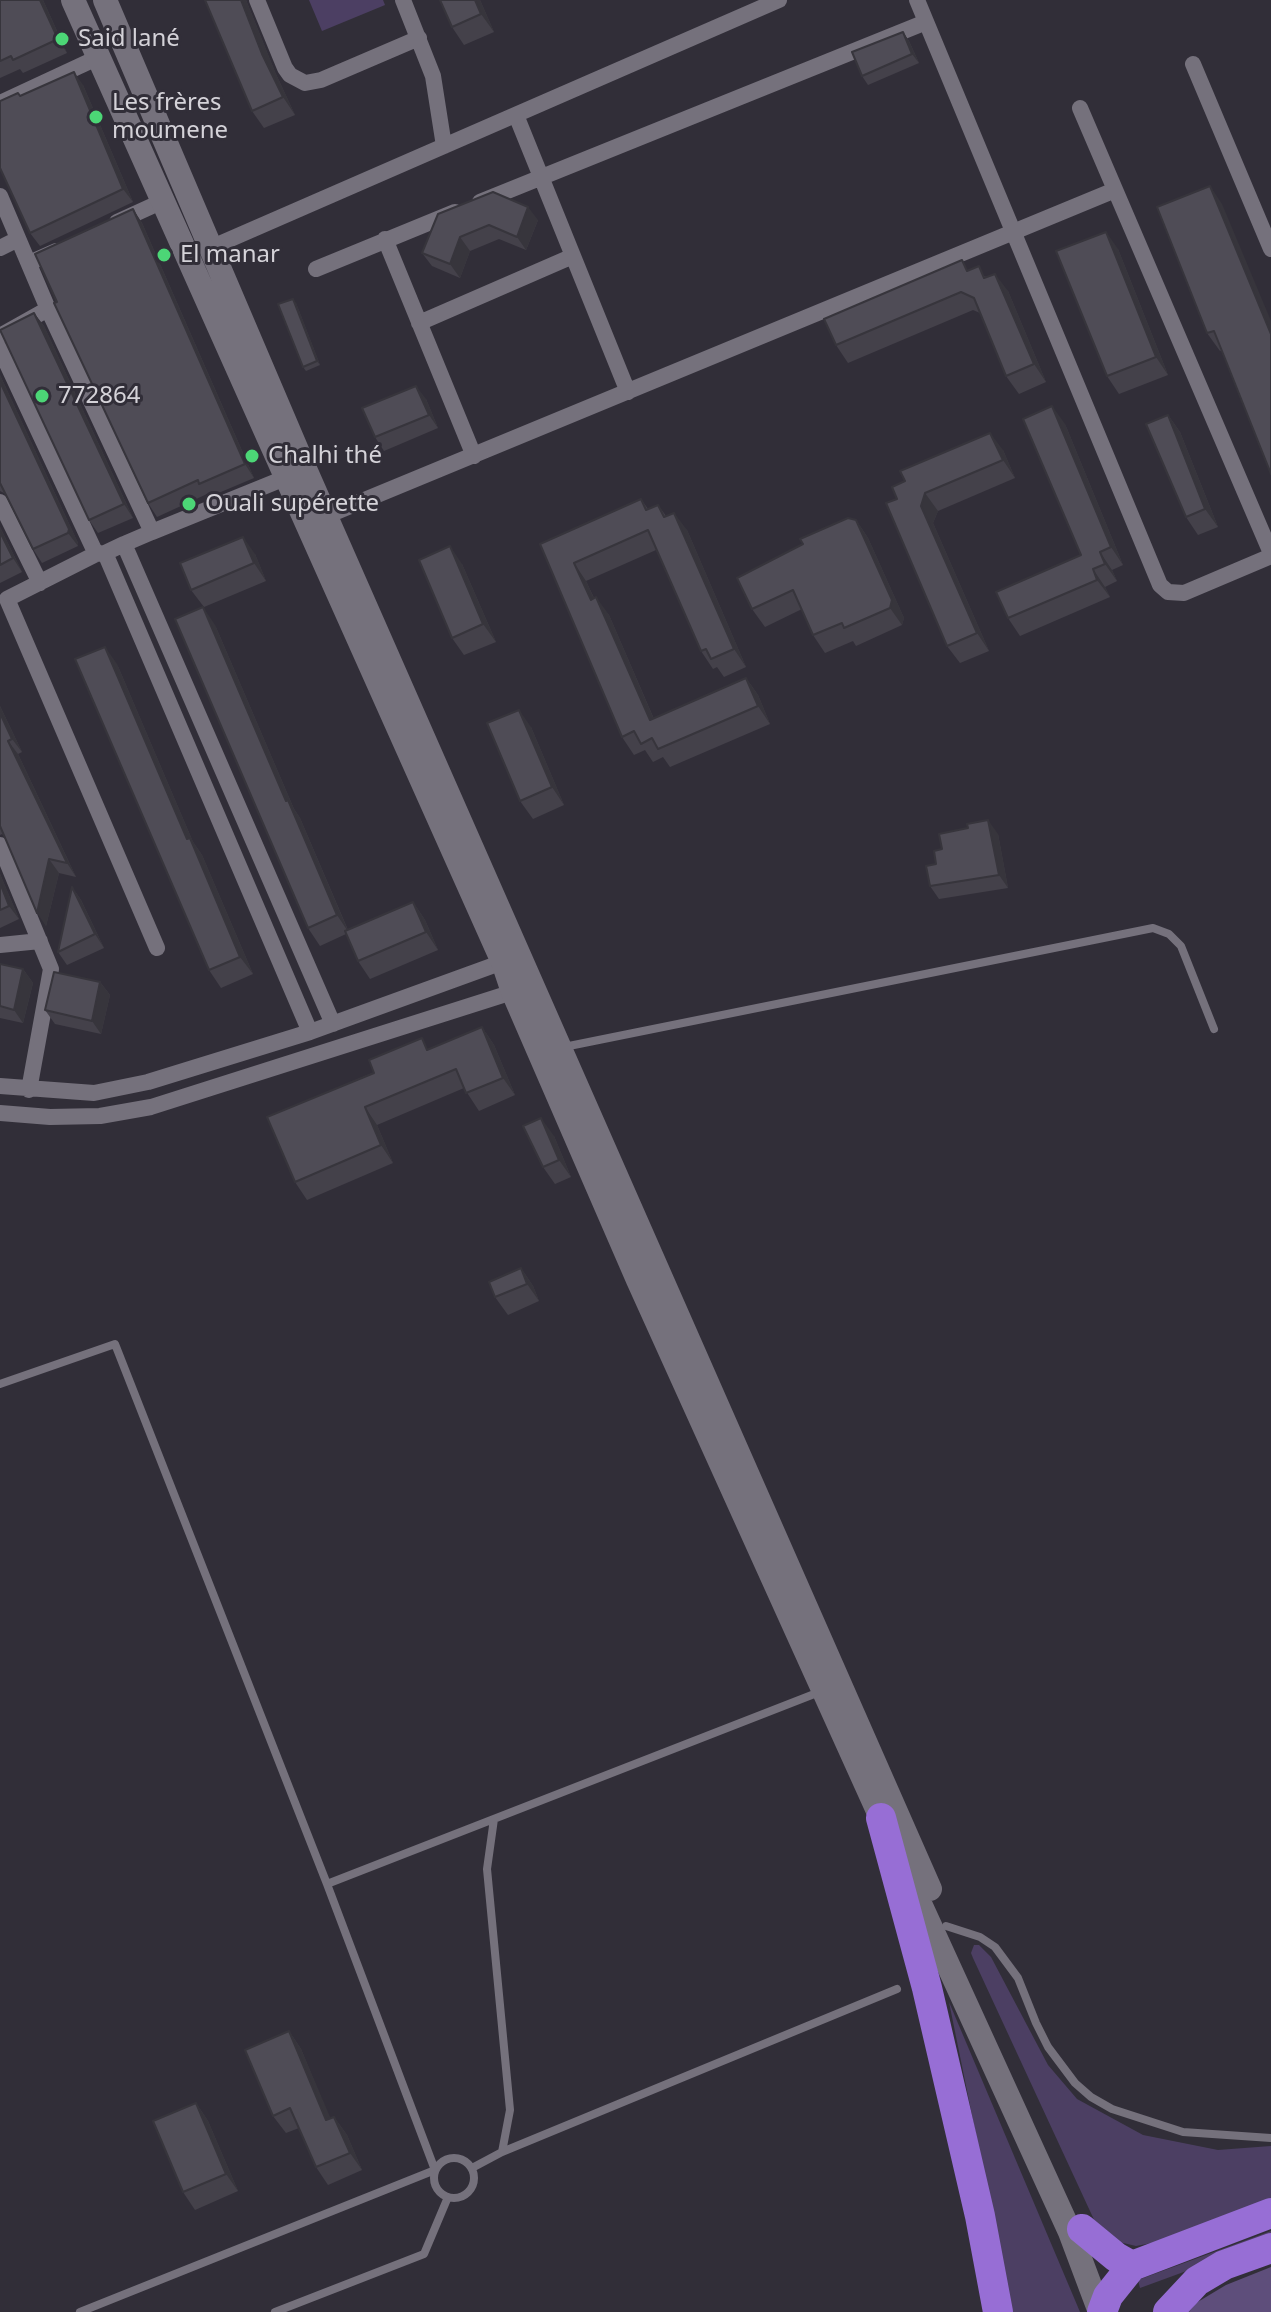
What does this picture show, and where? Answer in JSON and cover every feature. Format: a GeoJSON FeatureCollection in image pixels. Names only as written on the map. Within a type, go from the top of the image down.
{"type":"FeatureCollection","features":[{"type":"Feature","properties":{"kind":"highway"},"geometry":{"type":"LineString","coordinates":[[881,1818],[927,1988],[980,2216],[998,2312]]}},
{"type":"Feature","properties":{"kind":"highway"},"geometry":{"type":"LineString","coordinates":[[1106,2308],[1132,2266],[1271,2213]]}},
{"type":"Feature","properties":{"kind":"highway"},"geometry":{"type":"LineString","coordinates":[[1082,2229],[1132,2266]]}},
{"type":"Feature","properties":{"kind":"highway"},"geometry":{"type":"LineString","coordinates":[[1168,2312],[1197,2281],[1224,2265],[1271,2248]]}},
{"type":"Feature","properties":{"kind":"main road"},"geometry":{"type":"LineString","coordinates":[[73,0],[285,478],[511,959]]}},
{"type":"Feature","properties":{"kind":"main road"},"geometry":{"type":"LineString","coordinates":[[105,0],[326,516],[550,1052],[638,1280],[946,1926],[1082,2229],[1106,2308]]}},
{"type":"Feature","properties":{"kind":"main road"},"geometry":{"type":"LineString","coordinates":[[832,1686],[881,1818],[1106,2308]]}},
{"type":"Feature","properties":{"kind":"street"},"geometry":{"type":"LineString","coordinates":[[257,0],[285,68],[290,75],[305,83],[321,80],[419,38]]}},
{"type":"Feature","properties":{"kind":"street"},"geometry":{"type":"LineString","coordinates":[[403,0],[433,76],[444,146]]}},
{"type":"Feature","properties":{"kind":"street"},"geometry":{"type":"LineString","coordinates":[[210,248],[779,0]]}},
{"type":"Feature","properties":{"kind":"street"},"geometry":{"type":"LineString","coordinates":[[917,0],[1160,585],[1168,592],[1179,594],[1271,554],[1080,108]]}},
{"type":"Feature","properties":{"kind":"street"},"geometry":{"type":"LineString","coordinates":[[316,269],[926,22]]}},
{"type":"Feature","properties":{"kind":"street"},"geometry":{"type":"LineString","coordinates":[[0,103],[99,57]]}},
{"type":"Feature","properties":{"kind":"street"},"geometry":{"type":"LineString","coordinates":[[1193,64],[1271,249]]}},
{"type":"Feature","properties":{"kind":"street"},"geometry":{"type":"LineString","coordinates":[[516,115],[628,392]]}},
{"type":"Feature","properties":{"kind":"street"},"geometry":{"type":"LineString","coordinates":[[326,516],[1115,190]]}},
{"type":"Feature","properties":{"kind":"street"},"geometry":{"type":"LineString","coordinates":[[0,196],[48,309],[152,532]]}},
{"type":"Feature","properties":{"kind":"street"},"geometry":{"type":"LineString","coordinates":[[96,232],[163,201]]}},
{"type":"Feature","properties":{"kind":"street"},"geometry":{"type":"LineString","coordinates":[[0,248],[18,239]]}},
{"type":"Feature","properties":{"kind":"street"},"geometry":{"type":"LineString","coordinates":[[385,239],[474,456]]}},
{"type":"Feature","properties":{"kind":"street"},"geometry":{"type":"LineString","coordinates":[[29,263],[69,245]]}},
{"type":"Feature","properties":{"kind":"street"},"geometry":{"type":"LineString","coordinates":[[419,323],[573,256]]}},
{"type":"Feature","properties":{"kind":"street"},"geometry":{"type":"LineString","coordinates":[[0,336],[48,309]]}},
{"type":"Feature","properties":{"kind":"street"},"geometry":{"type":"LineString","coordinates":[[0,349],[101,554],[310,1032]]}},
{"type":"Feature","properties":{"kind":"street"},"geometry":{"type":"LineString","coordinates":[[157,948],[7,599],[101,554],[285,478]]}},
{"type":"Feature","properties":{"kind":"street"},"geometry":{"type":"LineString","coordinates":[[0,502],[40,583]]}},
{"type":"Feature","properties":{"kind":"street"},"geometry":{"type":"LineString","coordinates":[[124,544],[333,1024]]}},
{"type":"Feature","properties":{"kind":"street"},"geometry":{"type":"LineString","coordinates":[[0,845],[51,969],[29,1090]]}},
{"type":"Feature","properties":{"kind":"street"},"geometry":{"type":"LineString","coordinates":[[0,945],[40,941]]}},
{"type":"Feature","properties":{"kind":"street"},"geometry":{"type":"LineString","coordinates":[[0,1086],[94,1093],[148,1082],[310,1032],[511,959]]}},
{"type":"Feature","properties":{"kind":"street"},"geometry":{"type":"LineString","coordinates":[[0,1113],[50,1117],[100,1116],[151,1107],[522,989]]}},
{"type":"Feature","properties":{"kind":"lane"},"geometry":{"type":"LineString","coordinates":[[550,1052],[1153,928],[1169,934],[1181,946],[1214,1029]]}},
{"type":"Feature","properties":{"kind":"lane"},"geometry":{"type":"LineString","coordinates":[[0,1384],[115,1344],[327,1884],[435,2170],[434,2183],[437,2190],[448,2197],[461,2197],[474,2182],[468,2163],[456,2157],[443,2160],[435,2170],[80,2312]]}},
{"type":"Feature","properties":{"kind":"lane"},"geometry":{"type":"LineString","coordinates":[[327,1884],[832,1686]]}},
{"type":"Feature","properties":{"kind":"lane"},"geometry":{"type":"LineString","coordinates":[[494,1819],[487,1869],[510,2110],[502,2152]]}},
{"type":"Feature","properties":{"kind":"lane"},"geometry":{"type":"LineString","coordinates":[[946,1926],[980,1937],[995,1947],[1018,1978],[1048,2047],[1075,2083],[1091,2097],[1112,2109],[1183,2132],[1271,2138]]}},
{"type":"Feature","properties":{"kind":"lane"},"geometry":{"type":"LineString","coordinates":[[472,2168],[502,2152],[897,1989]]}},
{"type":"Feature","properties":{"kind":"lane"},"geometry":{"type":"LineString","coordinates":[[275,2312],[424,2254],[448,2197]]}},
{"type":"Feature","properties":{"kind":"shaded area"},"geometry":{"type":"Polygon","coordinates":[[[309,0],[383,0],[385,5],[322,31],[309,0]]]}},
{"type":"Feature","properties":{"kind":"shaded area"},"geometry":{"type":"Polygon","coordinates":[[[974,1945],[979,1945],[991,1957],[1048,2065],[1077,2099],[1143,2135],[1218,2150],[1271,2146],[1271,2200],[1162,2241],[1136,2246],[1115,2241],[1096,2224],[973,1958],[974,1945]]]}},
{"type":"Feature","properties":{"kind":"shaded area"},"geometry":{"type":"Polygon","coordinates":[[[949,2002],[1080,2312],[1012,2312],[949,2002]]]}},
{"type":"Feature","properties":{"kind":"shaded area"},"geometry":{"type":"Polygon","coordinates":[[[1271,2231],[1271,2240],[1140,2288],[1138,2280],[1271,2231]]]}},
{"type":"Feature","properties":{"kind":"shaded area"},"geometry":{"type":"Polygon","coordinates":[[[1271,2267],[1271,2312],[1189,2312],[1196,2303],[1226,2285],[1271,2267]]]}},
{"type":"Feature","properties":{"kind":"building"},"geometry":{"type":"Polygon","coordinates":[[[0,0],[40,0],[58,39],[13,60],[11,56],[0,61],[0,0]]]}},
{"type":"Feature","properties":{"kind":"building"},"geometry":{"type":"Polygon","coordinates":[[[205,0],[241,0],[283,97],[252,111],[205,0]]]}},
{"type":"Feature","properties":{"kind":"building"},"geometry":{"type":"Polygon","coordinates":[[[440,0],[475,0],[481,14],[452,27],[440,0]]]}},
{"type":"Feature","properties":{"kind":"building"},"geometry":{"type":"Polygon","coordinates":[[[903,32],[912,54],[862,76],[852,52],[903,32]]]}},
{"type":"Feature","properties":{"kind":"building"},"geometry":{"type":"Polygon","coordinates":[[[74,72],[123,189],[30,233],[0,168],[0,101],[18,93],[20,96],[74,72]]]}},
{"type":"Feature","properties":{"kind":"building"},"geometry":{"type":"Polygon","coordinates":[[[1210,186],[1271,334],[1271,474],[1214,331],[1207,333],[1157,207],[1210,186]]]}},
{"type":"Feature","properties":{"kind":"building"},"geometry":{"type":"Polygon","coordinates":[[[493,192],[528,207],[517,237],[489,225],[460,237],[450,264],[422,253],[438,214],[493,192]]]}},
{"type":"Feature","properties":{"kind":"building"},"geometry":{"type":"Polygon","coordinates":[[[133,209],[245,464],[199,484],[198,480],[148,503],[54,303],[57,302],[35,254],[133,209]]]}},
{"type":"Feature","properties":{"kind":"building"},"geometry":{"type":"Polygon","coordinates":[[[1106,232],[1156,357],[1107,376],[1056,251],[1106,232]]]}},
{"type":"Feature","properties":{"kind":"building"},"geometry":{"type":"Polygon","coordinates":[[[962,260],[967,271],[979,266],[984,278],[995,274],[1034,364],[1006,376],[974,298],[961,292],[836,345],[824,319],[962,260]]]}},
{"type":"Feature","properties":{"kind":"building"},"geometry":{"type":"Polygon","coordinates":[[[293,299],[317,361],[303,367],[278,304],[293,299]]]}},
{"type":"Feature","properties":{"kind":"building"},"geometry":{"type":"Polygon","coordinates":[[[34,313],[124,504],[89,520],[0,330],[34,313]]]}},
{"type":"Feature","properties":{"kind":"building"},"geometry":{"type":"Polygon","coordinates":[[[0,382],[69,529],[68,533],[33,549],[0,483],[0,382]]]}},
{"type":"Feature","properties":{"kind":"building"},"geometry":{"type":"Polygon","coordinates":[[[416,386],[429,415],[375,437],[362,408],[416,386]]]}},
{"type":"Feature","properties":{"kind":"building"},"geometry":{"type":"Polygon","coordinates":[[[1052,406],[1111,547],[1100,552],[1105,564],[1093,569],[1097,580],[1008,618],[996,592],[1081,555],[1023,419],[1052,406]]]}},
{"type":"Feature","properties":{"kind":"building"},"geometry":{"type":"Polygon","coordinates":[[[1168,415],[1205,509],[1186,517],[1146,424],[1168,415]]]}},
{"type":"Feature","properties":{"kind":"building"},"geometry":{"type":"Polygon","coordinates":[[[990,433],[1003,460],[925,493],[921,506],[977,633],[947,646],[886,503],[897,499],[892,487],[905,481],[900,471],[990,433]]]}},
{"type":"Feature","properties":{"kind":"building"},"geometry":{"type":"Polygon","coordinates":[[[641,499],[646,510],[658,505],[664,517],[674,513],[734,649],[711,659],[706,649],[701,651],[648,530],[574,563],[591,600],[596,597],[650,720],[746,678],[758,706],[658,749],[652,738],[641,744],[634,731],[622,737],[540,544],[641,499]]]}},
{"type":"Feature","properties":{"kind":"building"},"geometry":{"type":"Polygon","coordinates":[[[848,518],[856,520],[892,600],[890,608],[844,628],[842,623],[813,635],[793,590],[752,609],[737,578],[803,544],[800,539],[848,518]]]}},
{"type":"Feature","properties":{"kind":"building"},"geometry":{"type":"Polygon","coordinates":[[[0,532],[13,558],[0,565],[0,532]]]}},
{"type":"Feature","properties":{"kind":"building"},"geometry":{"type":"Polygon","coordinates":[[[243,537],[254,563],[191,590],[180,563],[243,537]]]}},
{"type":"Feature","properties":{"kind":"building"},"geometry":{"type":"Polygon","coordinates":[[[450,546],[483,624],[452,638],[419,560],[450,546]]]}},
{"type":"Feature","properties":{"kind":"building"},"geometry":{"type":"Polygon","coordinates":[[[203,607],[337,915],[308,928],[175,619],[203,607]]]}},
{"type":"Feature","properties":{"kind":"building"},"geometry":{"type":"Polygon","coordinates":[[[105,647],[240,957],[209,970],[75,659],[105,647]]]}},
{"type":"Feature","properties":{"kind":"building"},"geometry":{"type":"Polygon","coordinates":[[[519,710],[552,787],[520,801],[487,723],[519,710]]]}},
{"type":"Feature","properties":{"kind":"building"},"geometry":{"type":"Polygon","coordinates":[[[0,713],[12,739],[8,741],[67,863],[49,859],[37,913],[0,826],[0,713]]]}},
{"type":"Feature","properties":{"kind":"building"},"geometry":{"type":"Polygon","coordinates":[[[988,820],[999,875],[930,886],[926,866],[936,864],[934,851],[942,849],[939,834],[988,820]]]}},
{"type":"Feature","properties":{"kind":"building"},"geometry":{"type":"Polygon","coordinates":[[[0,883],[9,906],[0,910],[0,883]]]}},
{"type":"Feature","properties":{"kind":"building"},"geometry":{"type":"Polygon","coordinates":[[[72,887],[95,934],[58,952],[72,887]]]}},
{"type":"Feature","properties":{"kind":"building"},"geometry":{"type":"Polygon","coordinates":[[[413,902],[426,932],[358,961],[345,931],[413,902]]]}},
{"type":"Feature","properties":{"kind":"building"},"geometry":{"type":"Polygon","coordinates":[[[0,964],[23,969],[14,1010],[0,1006],[0,964]]]}},
{"type":"Feature","properties":{"kind":"building"},"geometry":{"type":"Polygon","coordinates":[[[54,972],[100,982],[92,1021],[45,1010],[54,972]]]}},
{"type":"Feature","properties":{"kind":"building"},"geometry":{"type":"Polygon","coordinates":[[[482,1027],[503,1078],[466,1093],[456,1069],[365,1107],[381,1145],[295,1182],[267,1117],[374,1073],[369,1060],[422,1038],[427,1050],[482,1027]]]}},
{"type":"Feature","properties":{"kind":"building"},"geometry":{"type":"Polygon","coordinates":[[[541,1118],[559,1160],[543,1167],[523,1126],[541,1118]]]}},
{"type":"Feature","properties":{"kind":"building"},"geometry":{"type":"Polygon","coordinates":[[[521,1268],[527,1284],[495,1297],[489,1282],[521,1268]]]}},
{"type":"Feature","properties":{"kind":"building"},"geometry":{"type":"Polygon","coordinates":[[[289,2031],[326,2120],[334,2117],[350,2153],[316,2167],[290,2108],[273,2116],[245,2050],[289,2031]]]}},
{"type":"Feature","properties":{"kind":"building"},"geometry":{"type":"Polygon","coordinates":[[[196,2103],[226,2174],[183,2192],[153,2121],[196,2103]]]}},
{"type":"Feature","properties":{"kind":"place","name":"Said lané"},"geometry":{"type":"Point","coordinates":[62,39]}},
{"type":"Feature","properties":{"kind":"place","name":"Les frères moumene"},"geometry":{"type":"Point","coordinates":[96,117]}},
{"type":"Feature","properties":{"kind":"place","name":"El manar"},"geometry":{"type":"Point","coordinates":[164,255]}},
{"type":"Feature","properties":{"kind":"place","name":"772864"},"geometry":{"type":"Point","coordinates":[42,396]}},
{"type":"Feature","properties":{"kind":"place","name":"Chalhi thé"},"geometry":{"type":"Point","coordinates":[252,456]}},
{"type":"Feature","properties":{"kind":"place","name":"Ouali supérette"},"geometry":{"type":"Point","coordinates":[189,504]}}]}
